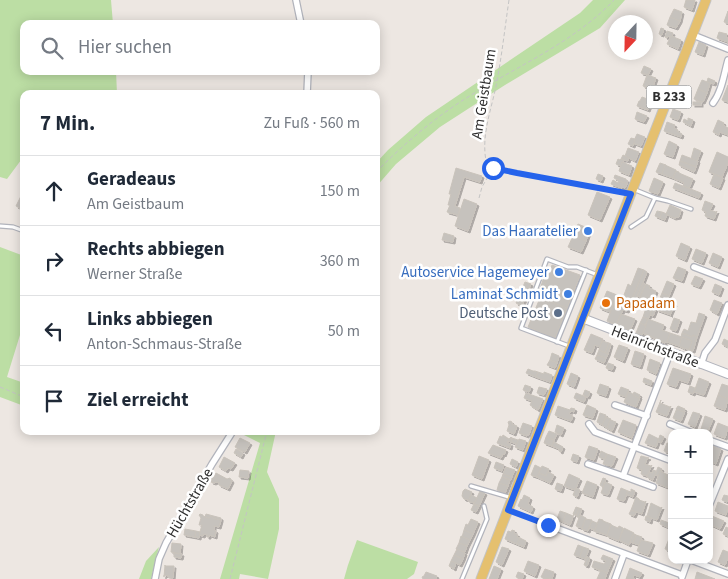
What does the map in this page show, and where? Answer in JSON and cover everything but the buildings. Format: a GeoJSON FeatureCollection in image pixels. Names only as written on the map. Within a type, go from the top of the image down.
{"type":"FeatureCollection","features":[{"type":"Feature","properties":{"kind":"main road","name":"B 233"},"geometry":{"type":"LineString","coordinates":[[481,579],[706,0]]}},
{"type":"Feature","properties":{"kind":"street"},"geometry":{"type":"LineString","coordinates":[[296,0],[300,20]]}},
{"type":"Feature","properties":{"kind":"street"},"geometry":{"type":"LineString","coordinates":[[693,35],[728,49]]}},
{"type":"Feature","properties":{"kind":"street"},"geometry":{"type":"LineString","coordinates":[[714,103],[728,60]]}},
{"type":"Feature","properties":{"kind":"street"},"geometry":{"type":"LineString","coordinates":[[307,90],[308,75]]}},
{"type":"Feature","properties":{"kind":"street"},"geometry":{"type":"LineString","coordinates":[[694,267],[728,280]]}},
{"type":"Feature","properties":{"kind":"street"},"geometry":{"type":"LineString","coordinates":[[701,365],[705,353],[715,340],[728,305]]}},
{"type":"Feature","properties":{"kind":"street","name":"Heinrichstraße"},"geometry":{"type":"LineString","coordinates":[[582,318],[728,374]]}},
{"type":"Feature","properties":{"kind":"street"},"geometry":{"type":"LineString","coordinates":[[623,476],[670,353]]}},
{"type":"Feature","properties":{"kind":"street"},"geometry":{"type":"LineString","coordinates":[[615,405],[647,416]]}},
{"type":"Feature","properties":{"kind":"street"},"geometry":{"type":"LineString","coordinates":[[589,424],[595,432],[668,459]]}},
{"type":"Feature","properties":{"kind":"street"},"geometry":{"type":"LineString","coordinates":[[670,424],[682,429]]}},
{"type":"Feature","properties":{"kind":"street","name":"Hüchtstraße"},"geometry":{"type":"LineString","coordinates":[[155,579],[159,559],[166,543],[212,464],[231,435]]}},
{"type":"Feature","properties":{"kind":"street"},"geometry":{"type":"LineString","coordinates":[[713,441],[728,447]]}},
{"type":"Feature","properties":{"kind":"street"},"geometry":{"type":"LineString","coordinates":[[713,498],[726,470],[728,458]]}},
{"type":"Feature","properties":{"kind":"street"},"geometry":{"type":"LineString","coordinates":[[588,464],[653,487]]}},
{"type":"Feature","properties":{"kind":"street"},"geometry":{"type":"LineString","coordinates":[[548,525],[682,577],[688,564]]}},
{"type":"Feature","properties":{"kind":"street"},"geometry":{"type":"LineString","coordinates":[[615,579],[624,554]]}},
{"type":"Feature","properties":{"kind":"street"},"geometry":{"type":"LineString","coordinates":[[701,564],[728,574]]}},
{"type":"Feature","properties":{"kind":"lane"},"geometry":{"type":"LineString","coordinates":[[632,191],[691,209]]}},
{"type":"Feature","properties":{"kind":"lane"},"geometry":{"type":"LineString","coordinates":[[631,227],[646,217],[655,198]]}},
{"type":"Feature","properties":{"kind":"lane"},"geometry":{"type":"LineString","coordinates":[[0,226],[20,230]]}},
{"type":"Feature","properties":{"kind":"lane"},"geometry":{"type":"LineString","coordinates":[[571,347],[521,328],[547,259],[599,275]]}},
{"type":"Feature","properties":{"kind":"lane"},"geometry":{"type":"LineString","coordinates":[[557,342],[586,270]]}},
{"type":"Feature","properties":{"kind":"lane"},"geometry":{"type":"LineString","coordinates":[[471,486],[512,498]]}},
{"type":"Feature","properties":{"kind":"lane"},"geometry":{"type":"LineString","coordinates":[[462,579],[487,518],[484,506]]}},
{"type":"Feature","properties":{"kind":"path","name":"Am Geistbaum"},"geometry":{"type":"LineString","coordinates":[[493,168],[487,162],[485,142],[487,124],[497,81],[509,0]]}},
{"type":"Feature","properties":{"kind":"path"},"geometry":{"type":"LineString","coordinates":[[380,168],[432,122],[478,91],[550,50],[582,27],[614,0]]}},
{"type":"Feature","properties":{"kind":"path"},"geometry":{"type":"LineString","coordinates":[[479,198],[482,187],[493,168],[632,191]]}},
{"type":"Feature","properties":{"kind":"path"},"geometry":{"type":"LineString","coordinates":[[0,387],[20,395]]}},
{"type":"Feature","properties":{"kind":"path"},"geometry":{"type":"LineString","coordinates":[[230,579],[266,435]]}},
{"type":"Feature","properties":{"kind":"path"},"geometry":{"type":"LineString","coordinates":[[508,510],[548,525]]}},
{"type":"Feature","properties":{"kind":"green space"},"geometry":{"type":"Polygon","coordinates":[[[0,0],[111,0],[113,20],[20,20],[20,75],[116,75],[117,90],[20,90],[20,161],[7,179],[0,177],[0,0]]]}},
{"type":"Feature","properties":{"kind":"green space"},"geometry":{"type":"Polygon","coordinates":[[[593,0],[625,0],[612,15],[608,15],[608,19],[600,28],[505,85],[440,127],[396,164],[380,182],[380,159],[426,117],[580,13],[593,0]]]}},
{"type":"Feature","properties":{"kind":"green space"},"geometry":{"type":"Polygon","coordinates":[[[0,247],[20,254],[20,335],[7,377],[20,382],[20,404],[0,397],[0,247]]]}},
{"type":"Feature","properties":{"kind":"green space"},"geometry":{"type":"Polygon","coordinates":[[[244,435],[275,435],[267,472],[279,499],[279,529],[268,579],[240,574],[239,579],[220,579],[260,443],[244,435]]]}},
{"type":"Feature","properties":{"kind":"green space"},"geometry":{"type":"Polygon","coordinates":[[[357,540],[418,562],[414,574],[407,579],[344,579],[357,540]]]}},
{"type":"Feature","properties":{"kind":"green space"},"geometry":{"type":"Polygon","coordinates":[[[159,547],[151,579],[139,579],[146,561],[159,547]]]}},
{"type":"Feature","properties":{"kind":"place","name":"Das Haaratelier"},"geometry":{"type":"Point","coordinates":[588,231]}},
{"type":"Feature","properties":{"kind":"place","name":"Autoservice Hagemeyer"},"geometry":{"type":"Point","coordinates":[559,272]}},
{"type":"Feature","properties":{"kind":"place","name":"Laminat Schmidt"},"geometry":{"type":"Point","coordinates":[568,294]}},
{"type":"Feature","properties":{"kind":"place","name":"Papadam"},"geometry":{"type":"Point","coordinates":[606,303]}},
{"type":"Feature","properties":{"kind":"place","name":"Deutsche Post"},"geometry":{"type":"Point","coordinates":[558,313]}},
{"type":"Feature","properties":{"kind":"route"},"geometry":{"type":"LineString","coordinates":[[493,168],[631,194],[508,510],[548,525]]}}]}
